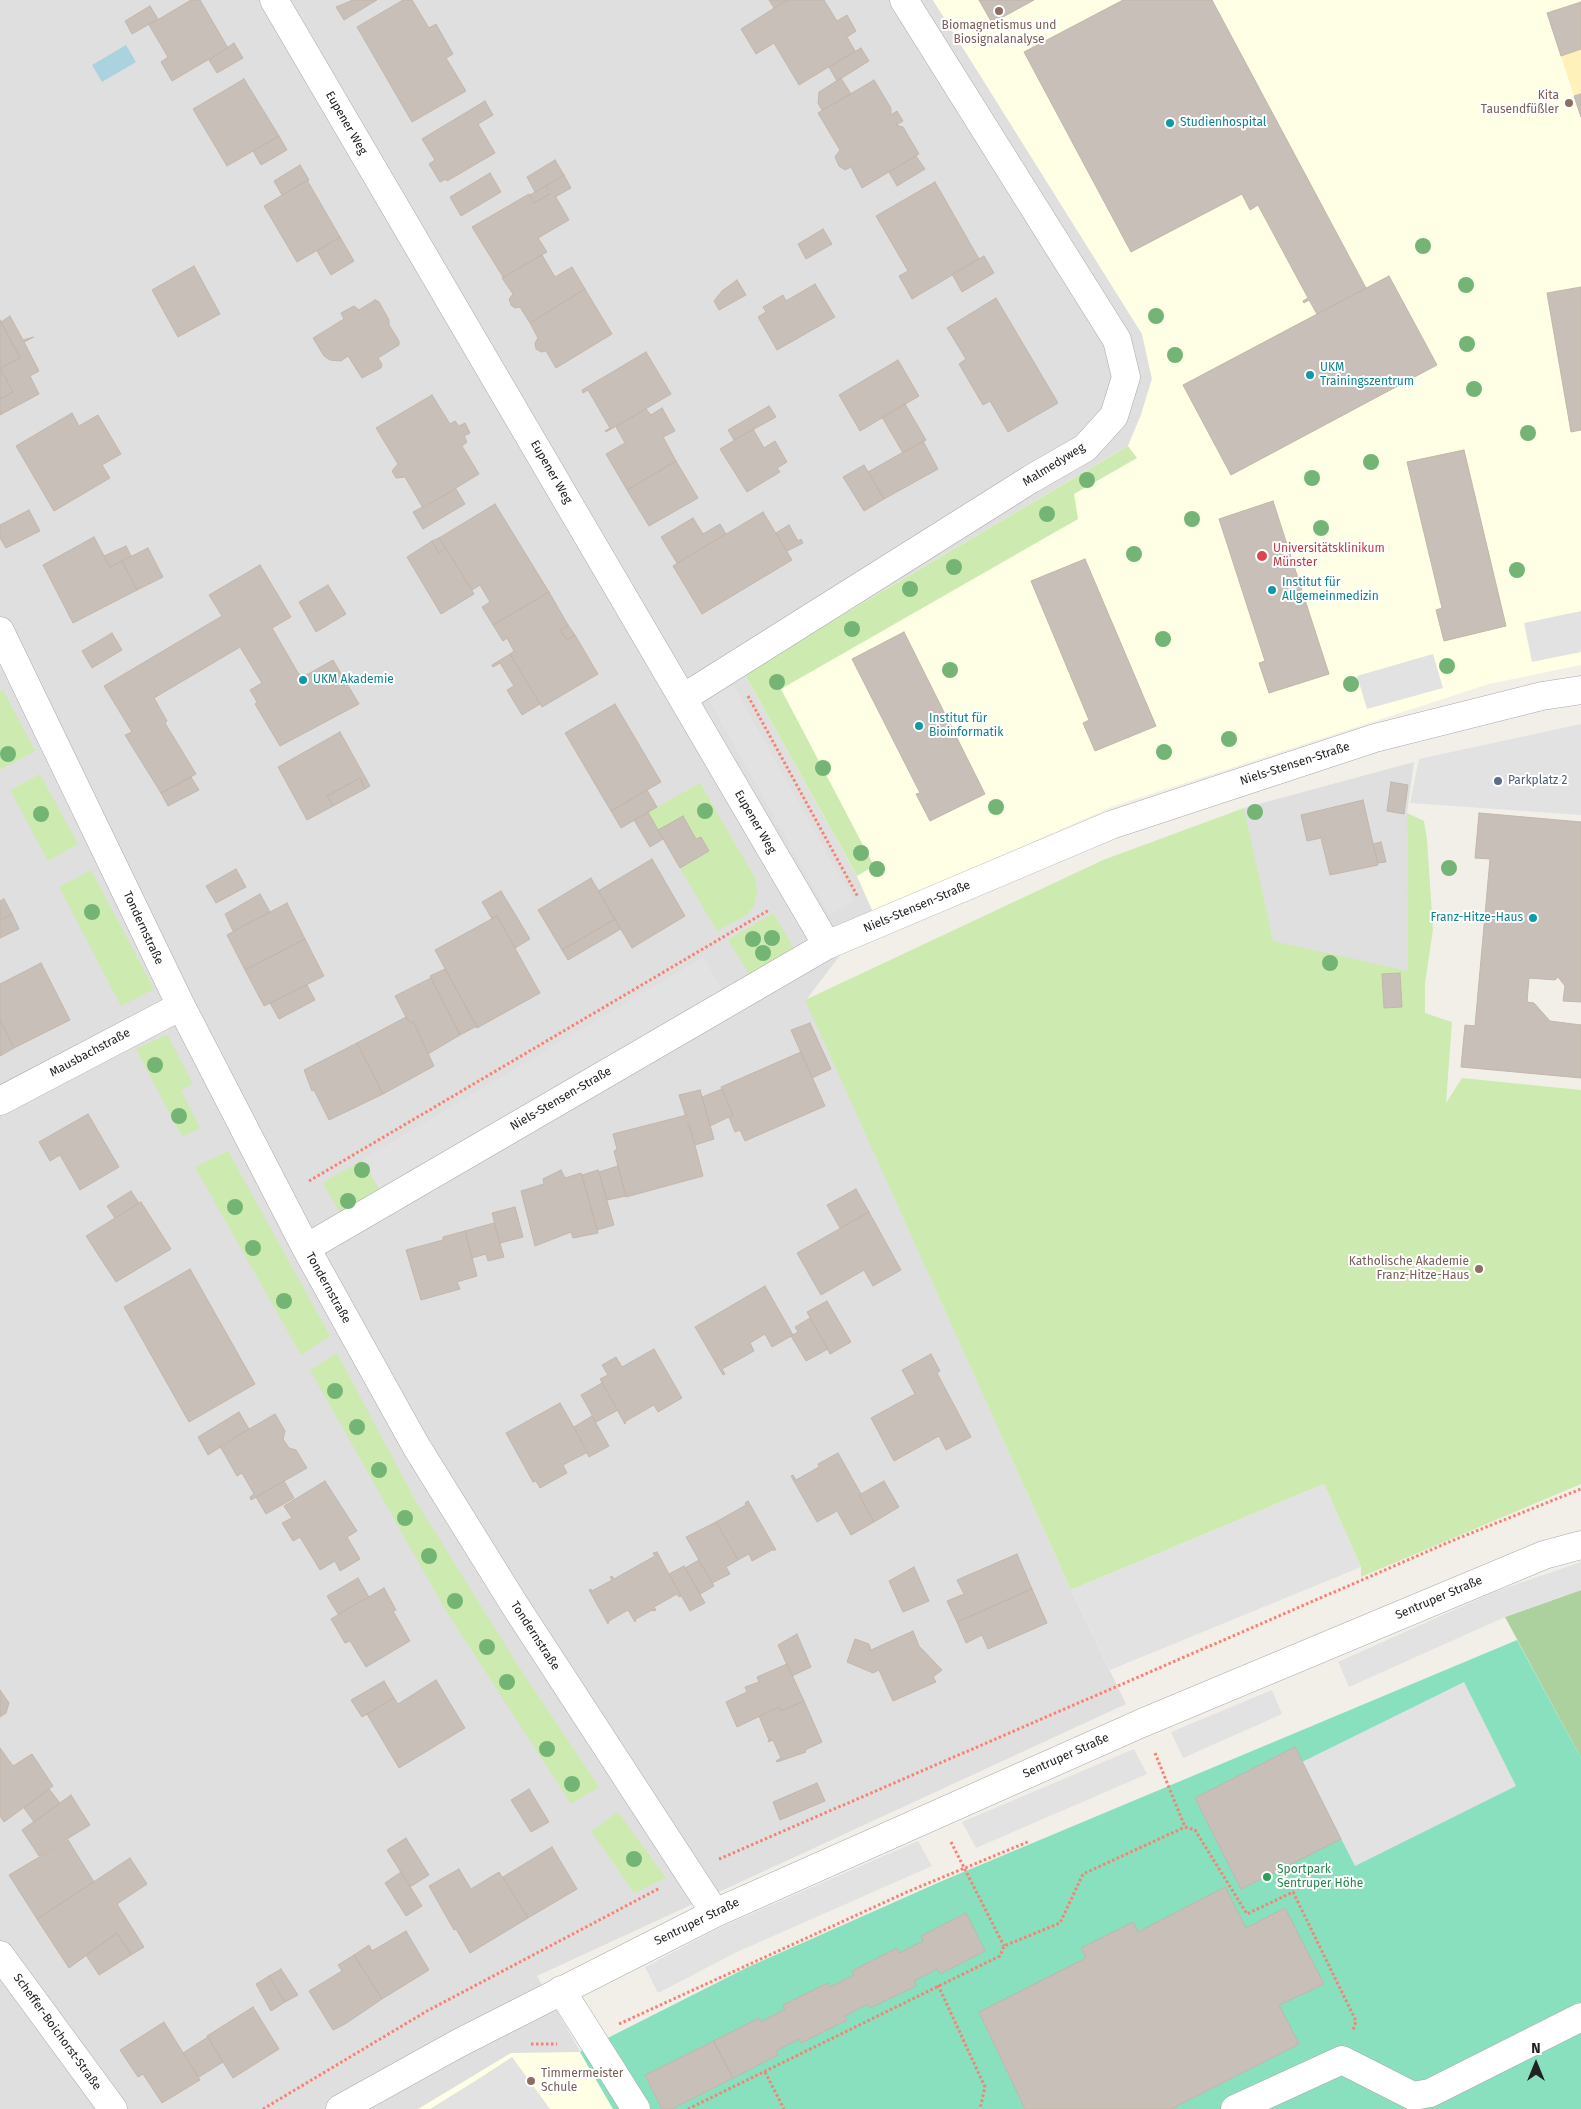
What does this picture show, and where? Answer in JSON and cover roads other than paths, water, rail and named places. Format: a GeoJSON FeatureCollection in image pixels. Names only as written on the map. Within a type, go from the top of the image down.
{"type":"FeatureCollection","features":[{"type":"Feature","properties":{"kind":"street","name":"Eupener Weg"},"geometry":{"type":"LineString","coordinates":[[274,0],[827,945]]}},
{"type":"Feature","properties":{"kind":"street","name":"Malmedyweg"},"geometry":{"type":"LineString","coordinates":[[683,698],[1031,479],[1085,448],[1114,416],[1126,377],[1117,340],[904,0]]}},
{"type":"Feature","properties":{"kind":"street","name":"Tondernstraße"},"geometry":{"type":"LineString","coordinates":[[0,631],[180,1006],[306,1248],[431,1471],[514,1604],[715,1912]]}},
{"type":"Feature","properties":{"kind":"street","name":"Niels-Stensen-Straße"},"geometry":{"type":"LineString","coordinates":[[306,1248],[827,945],[1111,825],[1375,738],[1542,696],[1581,690]]}},
{"type":"Feature","properties":{"kind":"street","name":"Mausbachstraße"},"geometry":{"type":"LineString","coordinates":[[0,1101],[180,1006]]}},
{"type":"Feature","properties":{"kind":"street","name":"Sentruper Straße"},"geometry":{"type":"LineString","coordinates":[[340,2109],[561,1990],[715,1912],[937,1812],[1142,1723],[1544,1555],[1581,1545]]}},
{"type":"Feature","properties":{"kind":"street","name":"Scheffer-Boichorst-Straße"},"geometry":{"type":"LineString","coordinates":[[0,1955],[113,2109]]}},
{"type":"Feature","properties":{"kind":"street"},"geometry":{"type":"LineString","coordinates":[[561,1990],[636,2109]]}},
{"type":"Feature","properties":{"kind":"street"},"geometry":{"type":"LineString","coordinates":[[1235,2109],[1342,2060],[1413,2096],[1430,2093],[1581,2016]]}},
{"type":"Feature","properties":{"kind":"water"},"geometry":{"type":"Polygon","coordinates":[[[126,45],[136,62],[102,82],[92,65],[126,45]]]}},
{"type":"Feature","properties":{"kind":"place","name":"Biomagnetismus und Biosignalanalyse"},"geometry":{"type":"Point","coordinates":[999,11]}},
{"type":"Feature","properties":{"kind":"place","name":"Kita Tausendfüßler"},"geometry":{"type":"Point","coordinates":[1569,103]}},
{"type":"Feature","properties":{"kind":"place","name":"Studienhospital"},"geometry":{"type":"Point","coordinates":[1170,123]}},
{"type":"Feature","properties":{"kind":"place","name":"UKM Trainingszentrum"},"geometry":{"type":"Point","coordinates":[1310,375]}},
{"type":"Feature","properties":{"kind":"place","name":"Universitätsklinikum Münster"},"geometry":{"type":"Point","coordinates":[1262,556]}},
{"type":"Feature","properties":{"kind":"place","name":"Institut für Allgemeinmedizin"},"geometry":{"type":"Point","coordinates":[1272,590]}},
{"type":"Feature","properties":{"kind":"place","name":"UKM Akademie"},"geometry":{"type":"Point","coordinates":[303,680]}},
{"type":"Feature","properties":{"kind":"place","name":"Institut für Bioinformatik"},"geometry":{"type":"Point","coordinates":[919,726]}},
{"type":"Feature","properties":{"kind":"place","name":"Parkplatz 2"},"geometry":{"type":"Point","coordinates":[1498,781]}},
{"type":"Feature","properties":{"kind":"place","name":"Franz-Hitze-Haus"},"geometry":{"type":"Point","coordinates":[1533,918]}},
{"type":"Feature","properties":{"kind":"place","name":"Katholische Akademie Franz-Hitze-Haus"},"geometry":{"type":"Point","coordinates":[1479,1269]}},
{"type":"Feature","properties":{"kind":"place","name":"Sportpark Sentruper Höhe"},"geometry":{"type":"Point","coordinates":[1267,1877]}},
{"type":"Feature","properties":{"kind":"place","name":"Timmermeister Schule"},"geometry":{"type":"Point","coordinates":[531,2081]}}]}
